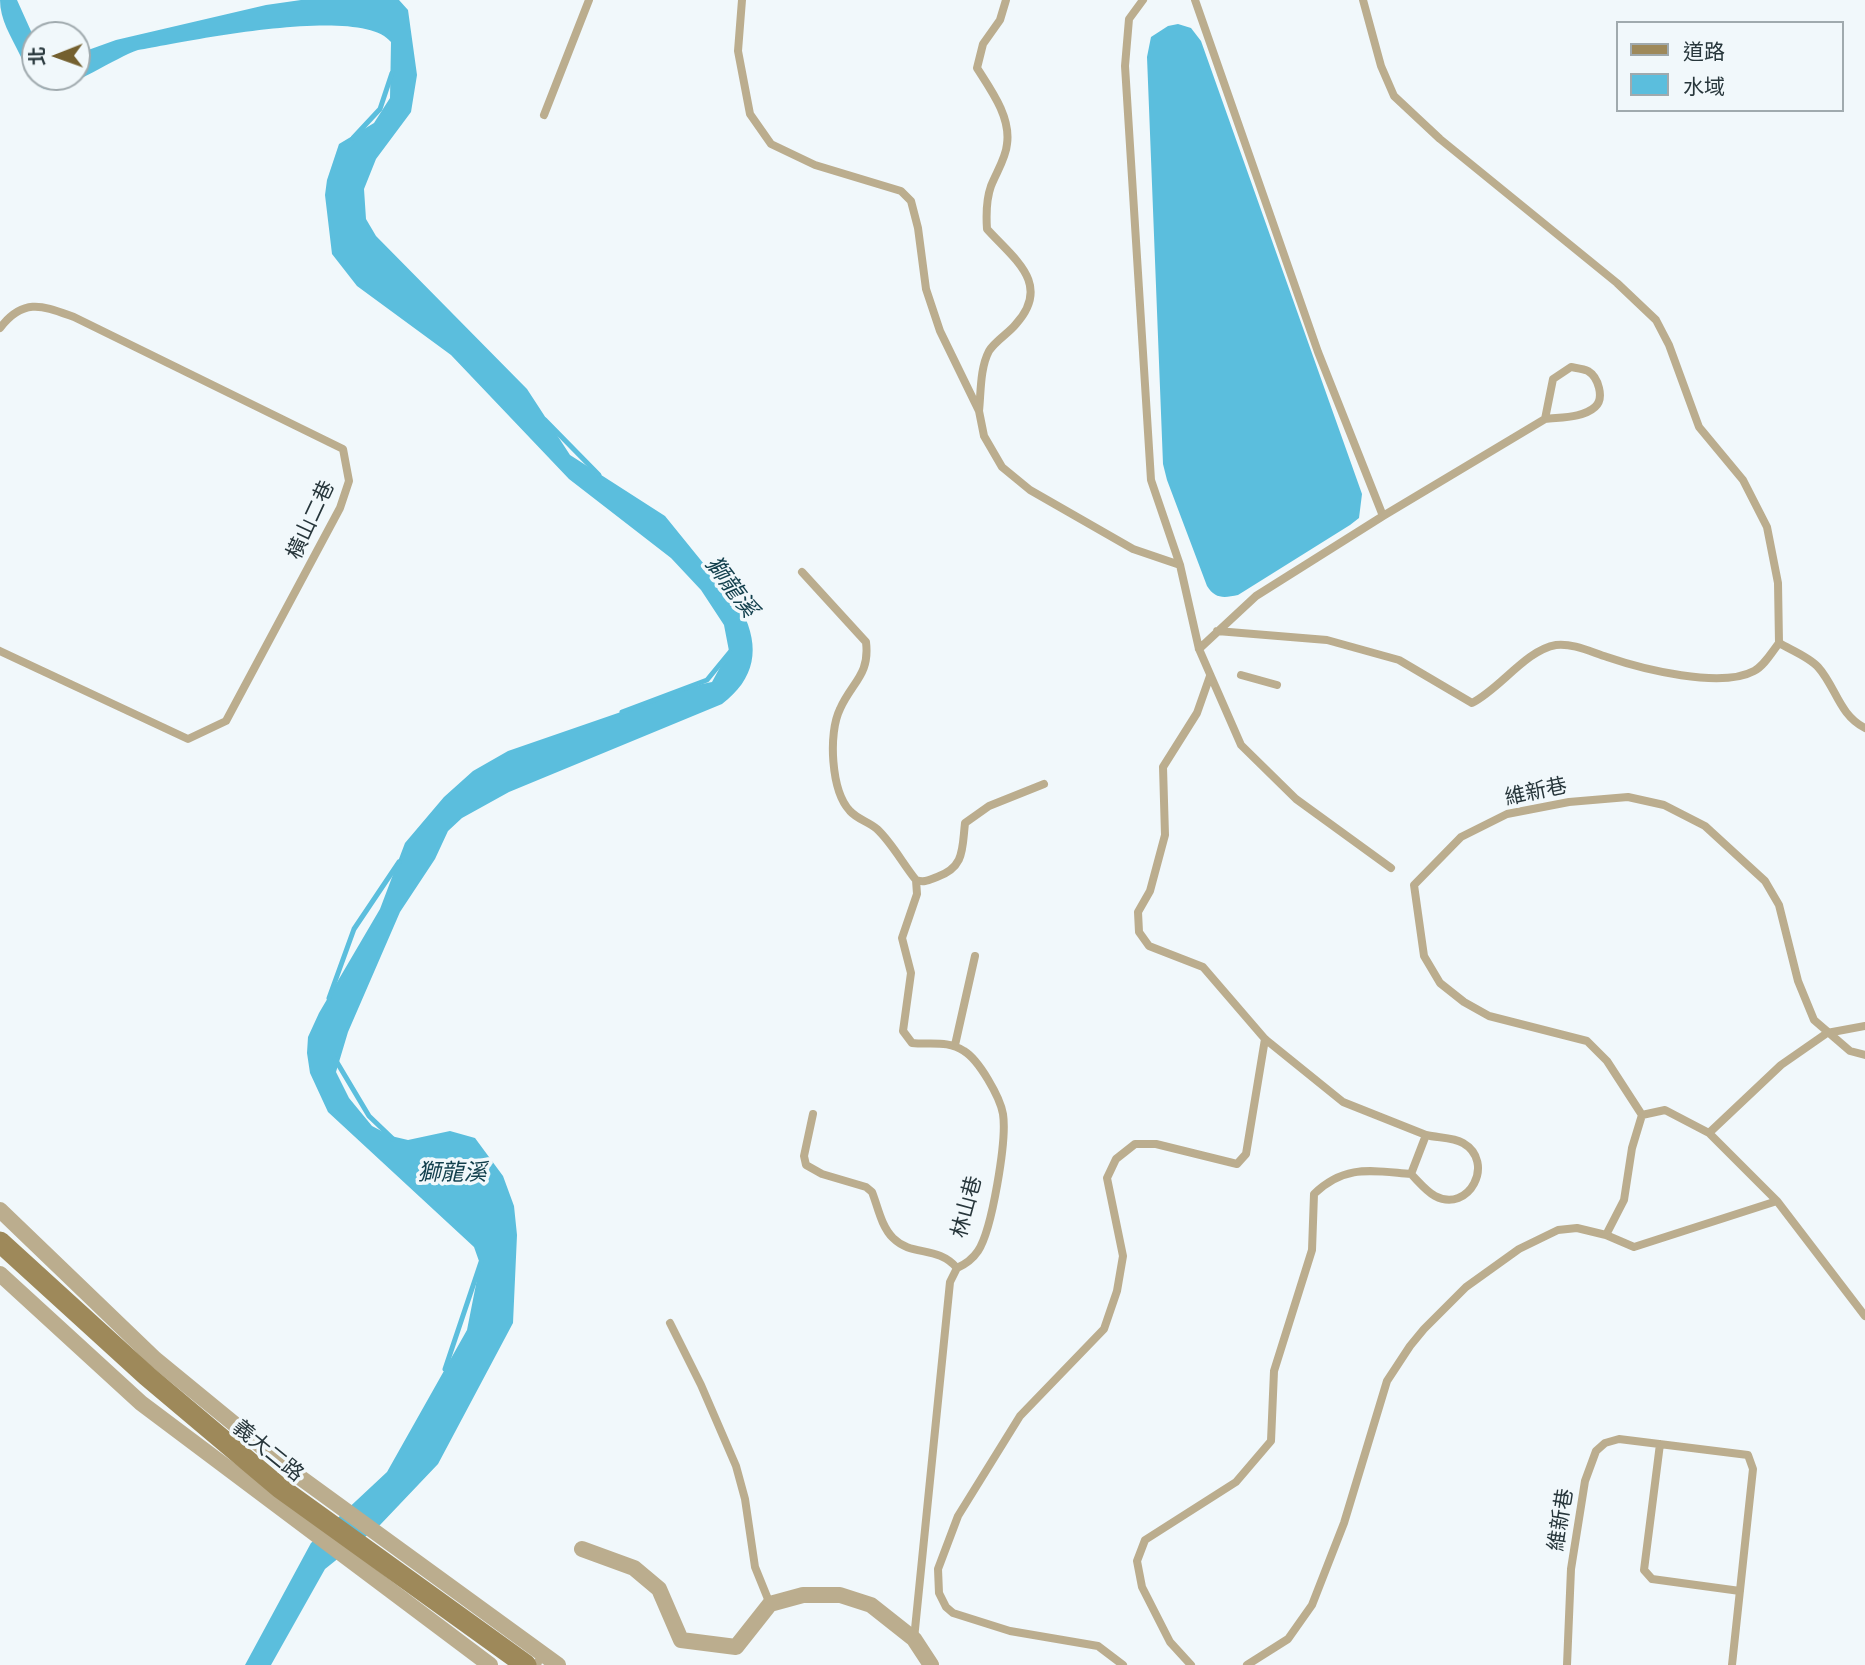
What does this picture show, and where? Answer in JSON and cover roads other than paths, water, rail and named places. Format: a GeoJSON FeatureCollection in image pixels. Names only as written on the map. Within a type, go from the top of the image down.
{"type":"FeatureCollection","features":[{"type":"Feature","properties":{"kind":"street","name":"義大二路"},"geometry":{"type":"LineString","coordinates":[[0,1210],[155,1359],[282,1487]]}},
{"type":"Feature","properties":{"kind":"street","name":"義大二路"},"geometry":{"type":"LineString","coordinates":[[0,1242],[147,1376],[282,1487],[490,1665]]}},
{"type":"Feature","properties":{"kind":"street","name":"義大二路"},"geometry":{"type":"LineString","coordinates":[[0,1274],[141,1403],[282,1487],[530,1658],[558,1665]]}},
{"type":"Feature","properties":{"kind":"street"},"geometry":{"type":"LineString","coordinates":[[582,1549],[634,1568],[659,1590],[681,1640],[736,1647],[771,1604],[821,1593],[839,1595],[871,1605],[914,1639],[930,1665]]}},
{"type":"Feature","properties":{"kind":"lane"},"geometry":{"type":"LineString","coordinates":[[544,115],[589,0]]}},
{"type":"Feature","properties":{"kind":"lane"},"geometry":{"type":"LineString","coordinates":[[742,0],[738,51],[750,114],[771,144],[815,164],[901,191],[911,201],[918,228],[926,289],[940,331],[979,411],[984,436],[1002,467],[1030,490],[1133,549],[1180,565]]}},
{"type":"Feature","properties":{"kind":"lane"},"geometry":{"type":"LineString","coordinates":[[979,411],[982,376],[990,351],[1028,309],[1033,292],[1027,272],[987,229],[986,206],[990,188],[1007,145],[1005,122],[993,94],[976,68],[984,44],[1000,20],[1006,0]]}},
{"type":"Feature","properties":{"kind":"lane"},"geometry":{"type":"LineString","coordinates":[[1143,0],[1129,19],[1125,66],[1151,480],[1180,565],[1199,649],[1241,745],[1296,799],[1391,867]]}},
{"type":"Feature","properties":{"kind":"lane"},"geometry":{"type":"LineString","coordinates":[[1195,0],[1318,352],[1383,516]]}},
{"type":"Feature","properties":{"kind":"lane"},"geometry":{"type":"LineString","coordinates":[[1217,631],[1300,637],[1339,643],[1399,660],[1472,703],[1484,697],[1535,654],[1554,645],[1570,645],[1645,670],[1707,677],[1738,677],[1756,670],[1779,643],[1778,583],[1768,527],[1743,480],[1699,427],[1656,320],[1617,283],[1440,139],[1394,96],[1381,66],[1363,0]]}},
{"type":"Feature","properties":{"kind":"lane","name":"橫山二巷"},"geometry":{"type":"LineString","coordinates":[[0,328],[11,314],[41,305],[74,317],[343,449],[349,481],[340,508],[226,721],[188,739],[0,651]]}},
{"type":"Feature","properties":{"kind":"lane"},"geometry":{"type":"LineString","coordinates":[[1199,649],[1256,597],[1383,516],[1545,419],[1575,416],[1595,407],[1600,398],[1598,385],[1589,372],[1571,367],[1553,379],[1545,419]]}},
{"type":"Feature","properties":{"kind":"lane"},"geometry":{"type":"LineString","coordinates":[[802,572],[866,642],[867,664],[838,713],[833,752],[842,800],[850,812],[876,828],[916,880],[917,894],[902,938],[911,973],[903,1031],[912,1043],[955,1045],[975,956]]}},
{"type":"Feature","properties":{"kind":"lane"},"geometry":{"type":"LineString","coordinates":[[1779,643],[1817,665],[1844,711],[1854,722],[1865,728]]}},
{"type":"Feature","properties":{"kind":"lane"},"geometry":{"type":"LineString","coordinates":[[1241,675],[1277,685]]}},
{"type":"Feature","properties":{"kind":"lane"},"geometry":{"type":"LineString","coordinates":[[1191,1665],[1170,1642],[1142,1587],[1137,1562],[1145,1540],[1236,1482],[1271,1441],[1274,1371],[1312,1250],[1314,1194],[1326,1183],[1359,1170],[1411,1174],[1427,1191],[1442,1199],[1459,1198],[1466,1194],[1477,1180],[1478,1164],[1466,1144],[1426,1135],[1343,1102],[1265,1039],[1203,967],[1150,946],[1139,932],[1138,912],[1150,891],[1164,835],[1163,767],[1196,713],[1210,676]]}},
{"type":"Feature","properties":{"kind":"lane"},"geometry":{"type":"LineString","coordinates":[[916,880],[922,882],[949,873],[957,866],[965,822],[989,806],[1044,784]]}},
{"type":"Feature","properties":{"kind":"lane","name":"維新巷"},"geometry":{"type":"LineString","coordinates":[[1642,1115],[1607,1061],[1587,1041],[1489,1016],[1464,1002],[1440,983],[1424,956],[1414,885],[1461,837],[1507,814],[1569,802],[1628,797],[1664,805],[1704,826],[1765,881],[1779,905],[1798,981],[1814,1020],[1850,1051],[1865,1055]]}},
{"type":"Feature","properties":{"kind":"lane"},"geometry":{"type":"LineString","coordinates":[[1709,1133],[1781,1065],[1827,1033],[1865,1026]]}},
{"type":"Feature","properties":{"kind":"lane"},"geometry":{"type":"LineString","coordinates":[[1123,1665],[1098,1646],[1010,1630],[953,1613],[946,1607],[939,1593],[938,1569],[958,1516],[1020,1416],[1104,1329],[1123,1256],[1107,1178],[1116,1159],[1135,1144],[1156,1144],[1237,1164],[1245,1154],[1265,1039]]}},
{"type":"Feature","properties":{"kind":"lane","name":"林山巷"},"geometry":{"type":"LineString","coordinates":[[914,1639],[950,1282],[957,1268],[977,1253],[985,1238],[1000,1162],[1003,1114],[992,1086],[967,1052],[955,1045]]}},
{"type":"Feature","properties":{"kind":"lane"},"geometry":{"type":"LineString","coordinates":[[1606,1235],[1624,1200],[1632,1147],[1642,1115],[1665,1110],[1709,1133],[1777,1201],[1865,1316]]}},
{"type":"Feature","properties":{"kind":"lane"},"geometry":{"type":"LineString","coordinates":[[813,1114],[804,1156],[806,1165],[822,1174],[866,1187],[872,1192],[886,1229],[892,1237],[909,1248],[947,1256],[957,1268]]}},
{"type":"Feature","properties":{"kind":"lane"},"geometry":{"type":"LineString","coordinates":[[1411,1174],[1426,1135]]}},
{"type":"Feature","properties":{"kind":"lane"},"geometry":{"type":"LineString","coordinates":[[1247,1665],[1288,1639],[1312,1605],[1344,1523],[1387,1381],[1410,1346],[1466,1287],[1519,1249],[1558,1230],[1577,1228],[1606,1235],[1634,1247],[1777,1201]]}},
{"type":"Feature","properties":{"kind":"lane"},"geometry":{"type":"LineString","coordinates":[[670,1323],[701,1385],[736,1466],[746,1499],[755,1567],[771,1604]]}},
{"type":"Feature","properties":{"kind":"lane","name":"維新巷"},"geometry":{"type":"LineString","coordinates":[[1567,1665],[1571,1569],[1585,1481],[1596,1451],[1605,1443],[1619,1439],[1748,1455],[1753,1469],[1732,1665]]}},
{"type":"Feature","properties":{"kind":"lane"},"geometry":{"type":"LineString","coordinates":[[1660,1444],[1644,1570],[1652,1579],[1740,1591]]}},
{"type":"Feature","properties":{"kind":"water","name":"獅龍溪"},"geometry":{"type":"Polygon","coordinates":[[[0,0],[17,0],[26,21],[21,21],[21,58],[4,21],[0,0]]]}},
{"type":"Feature","properties":{"kind":"water","name":"獅龍溪"},"geometry":{"type":"Polygon","coordinates":[[[301,0],[399,0],[408,10],[417,75],[411,112],[376,159],[364,189],[366,219],[376,236],[527,389],[570,455],[665,516],[742,611],[752,638],[753,650],[748,673],[742,684],[722,704],[509,792],[462,818],[448,831],[435,859],[400,912],[348,1032],[336,1072],[349,1098],[372,1126],[391,1136],[408,1140],[450,1131],[475,1138],[503,1176],[514,1206],[517,1235],[513,1323],[438,1464],[380,1525],[325,1569],[271,1665],[245,1665],[311,1543],[387,1472],[467,1330],[480,1264],[474,1247],[328,1112],[310,1073],[308,1037],[319,1013],[380,909],[405,843],[444,797],[473,771],[508,751],[712,682],[729,651],[724,625],[701,590],[671,558],[569,479],[451,355],[357,286],[332,254],[325,195],[327,180],[339,144],[374,123],[390,98],[391,42],[374,31],[346,26],[310,26],[230,34],[128,54],[91,73],[91,49],[116,40],[266,5],[301,0]]]}},
{"type":"Feature","properties":{"kind":"water"},"geometry":{"type":"Polygon","coordinates":[[[1178,24],[1191,28],[1201,41],[1362,494],[1359,518],[1350,525],[1238,595],[1228,597],[1217,595],[1207,586],[1163,464],[1147,57],[1151,37],[1168,26],[1178,24]]]}},
{"type":"Feature","properties":{"kind":"waterway","name":"獅龍溪"},"geometry":{"type":"LineString","coordinates":[[353,138],[380,109],[392,73]]}},
{"type":"Feature","properties":{"kind":"waterway","name":"獅龍溪"},"geometry":{"type":"LineString","coordinates":[[545,420],[599,475]]}},
{"type":"Feature","properties":{"kind":"waterway","name":"獅龍溪"},"geometry":{"type":"LineString","coordinates":[[622,712],[707,680],[730,652]]}},
{"type":"Feature","properties":{"kind":"waterway","name":"獅龍溪"},"geometry":{"type":"LineString","coordinates":[[329,998],[354,929],[399,862]]}},
{"type":"Feature","properties":{"kind":"waterway","name":"獅龍溪"},"geometry":{"type":"LineString","coordinates":[[335,1059],[369,1116],[393,1139]]}},
{"type":"Feature","properties":{"kind":"waterway","name":"獅龍溪"},"geometry":{"type":"LineString","coordinates":[[445,1369],[481,1262]]}}]}
